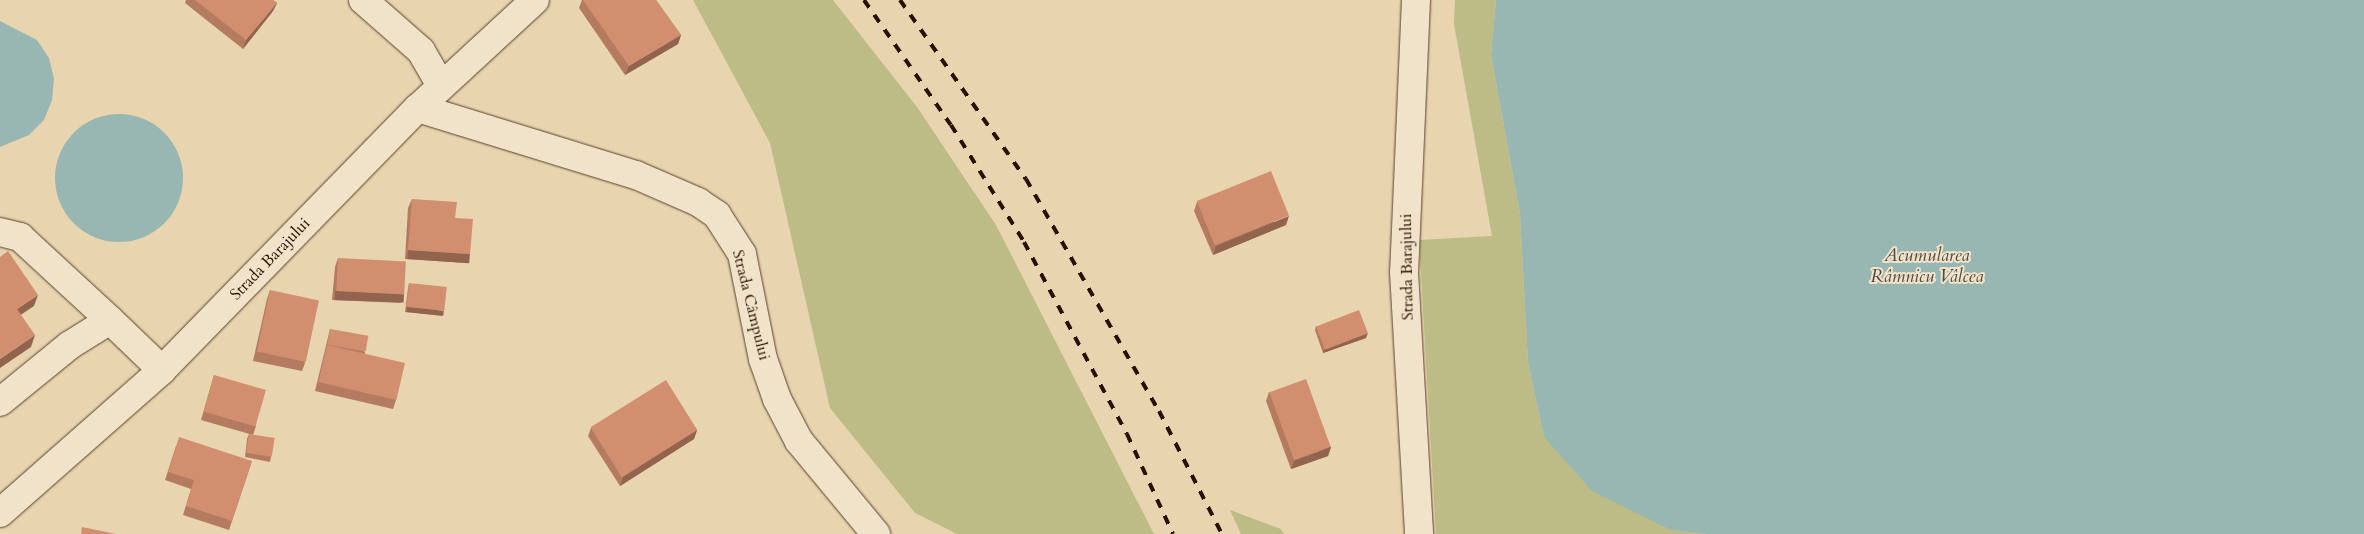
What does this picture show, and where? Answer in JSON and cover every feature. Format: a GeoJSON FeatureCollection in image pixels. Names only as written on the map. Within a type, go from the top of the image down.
{"type":"FeatureCollection","features":[{"type":"Feature","properties":{"kind":"street"},"geometry":{"type":"LineString","coordinates":[[363,0],[421,51],[441,85]]}},
{"type":"Feature","properties":{"kind":"street","name":"Strada Barajului"},"geometry":{"type":"LineString","coordinates":[[0,513],[162,370],[441,85],[535,0]]}},
{"type":"Feature","properties":{"kind":"street","name":"Strada Barajului"},"geometry":{"type":"LineString","coordinates":[[1416,0],[1404,272],[1419,534]]}},
{"type":"Feature","properties":{"kind":"street","name":"Strada Câmpului"},"geometry":{"type":"LineString","coordinates":[[418,108],[636,175],[698,202],[717,216],[742,254],[763,359],[777,399],[799,441],[876,534]]}},
{"type":"Feature","properties":{"kind":"street"},"geometry":{"type":"LineString","coordinates":[[0,232],[20,237],[162,370]]}},
{"type":"Feature","properties":{"kind":"street"},"geometry":{"type":"LineString","coordinates":[[0,402],[70,345],[110,320]]}},
{"type":"Feature","properties":{"kind":"shaded area"},"geometry":{"type":"Polygon","coordinates":[[[693,0],[833,0],[917,107],[996,225],[1154,534],[957,534],[915,513],[830,408],[770,143],[693,0]]]}},
{"type":"Feature","properties":{"kind":"shaded area"},"geometry":{"type":"Polygon","coordinates":[[[1455,0],[1496,0],[1491,55],[1520,214],[1528,363],[1544,437],[1671,530],[1708,534],[1436,534],[1419,240],[1492,236],[1454,24],[1455,0]]]}},
{"type":"Feature","properties":{"kind":"shaded area"},"geometry":{"type":"Polygon","coordinates":[[[1230,510],[1281,529],[1284,534],[1241,534],[1230,510]]]}},
{"type":"Feature","properties":{"kind":"water","name":"Acumularea Râmnicu Vâlcea"},"geometry":{"type":"Polygon","coordinates":[[[1496,0],[2364,0],[2364,534],[1708,534],[1671,530],[1592,491],[1544,437],[1528,363],[1520,214],[1491,55],[1496,0]]]}},
{"type":"Feature","properties":{"kind":"water"},"geometry":{"type":"Polygon","coordinates":[[[0,21],[37,40],[49,58],[54,79],[52,100],[44,120],[29,135],[0,147],[0,21]]]}},
{"type":"Feature","properties":{"kind":"water"},"geometry":{"type":"Polygon","coordinates":[[[119,114],[143,119],[164,133],[178,154],[183,178],[178,202],[164,223],[143,237],[119,242],[95,237],[74,223],[60,202],[55,178],[60,154],[74,133],[95,119],[119,114]]]}},
{"type":"Feature","properties":{"kind":"building"},"geometry":{"type":"Polygon","coordinates":[[[195,0],[273,0],[277,3],[246,40],[195,0]]]}},
{"type":"Feature","properties":{"kind":"building"},"geometry":{"type":"Polygon","coordinates":[[[583,0],[656,0],[681,35],[629,66],[583,0]]]}},
{"type":"Feature","properties":{"kind":"building"},"geometry":{"type":"Polygon","coordinates":[[[1271,171],[1289,216],[1215,245],[1197,201],[1271,171]]]}},
{"type":"Feature","properties":{"kind":"building"},"geometry":{"type":"Polygon","coordinates":[[[412,199],[457,202],[455,218],[473,219],[470,254],[408,250],[412,199]]]}},
{"type":"Feature","properties":{"kind":"building"},"geometry":{"type":"Polygon","coordinates":[[[8,251],[38,295],[17,309],[35,335],[0,359],[0,257],[8,251]]]}},
{"type":"Feature","properties":{"kind":"building"},"geometry":{"type":"Polygon","coordinates":[[[338,258],[406,262],[404,295],[336,291],[338,258]]]}},
{"type":"Feature","properties":{"kind":"building"},"geometry":{"type":"Polygon","coordinates":[[[409,283],[447,287],[444,311],[406,307],[409,283]]]}},
{"type":"Feature","properties":{"kind":"building"},"geometry":{"type":"Polygon","coordinates":[[[270,290],[319,300],[306,362],[257,352],[270,290]]]}},
{"type":"Feature","properties":{"kind":"building"},"geometry":{"type":"Polygon","coordinates":[[[1359,310],[1368,333],[1325,350],[1316,326],[1359,310]]]}},
{"type":"Feature","properties":{"kind":"building"},"geometry":{"type":"Polygon","coordinates":[[[330,329],[368,336],[366,352],[327,345],[330,329]]]}},
{"type":"Feature","properties":{"kind":"building"},"geometry":{"type":"Polygon","coordinates":[[[327,345],[405,363],[396,400],[318,382],[327,345]]]}},
{"type":"Feature","properties":{"kind":"building"},"geometry":{"type":"Polygon","coordinates":[[[214,375],[266,390],[255,426],[204,412],[214,375]]]}},
{"type":"Feature","properties":{"kind":"building"},"geometry":{"type":"Polygon","coordinates":[[[1306,379],[1331,447],[1294,460],[1269,392],[1306,379]]]}},
{"type":"Feature","properties":{"kind":"building"},"geometry":{"type":"Polygon","coordinates":[[[666,380],[697,430],[622,477],[591,427],[666,380]]]}},
{"type":"Feature","properties":{"kind":"building"},"geometry":{"type":"Polygon","coordinates":[[[249,434],[275,438],[272,457],[246,453],[249,434]]]}},
{"type":"Feature","properties":{"kind":"building"},"geometry":{"type":"Polygon","coordinates":[[[179,437],[252,461],[232,521],[186,506],[194,480],[168,472],[179,437]]]}},
{"type":"Feature","properties":{"kind":"building"},"geometry":{"type":"Polygon","coordinates":[[[82,527],[116,534],[81,534],[82,527]]]}},
{"type":"Feature","properties":{"kind":"railway"},"geometry":{"type":"LineString","coordinates":[[864,0],[951,125],[1024,242],[1127,434],[1173,534]]}},
{"type":"Feature","properties":{"kind":"railway"},"geometry":{"type":"LineString","coordinates":[[900,0],[1026,179],[1159,411],[1222,534]]}}]}
